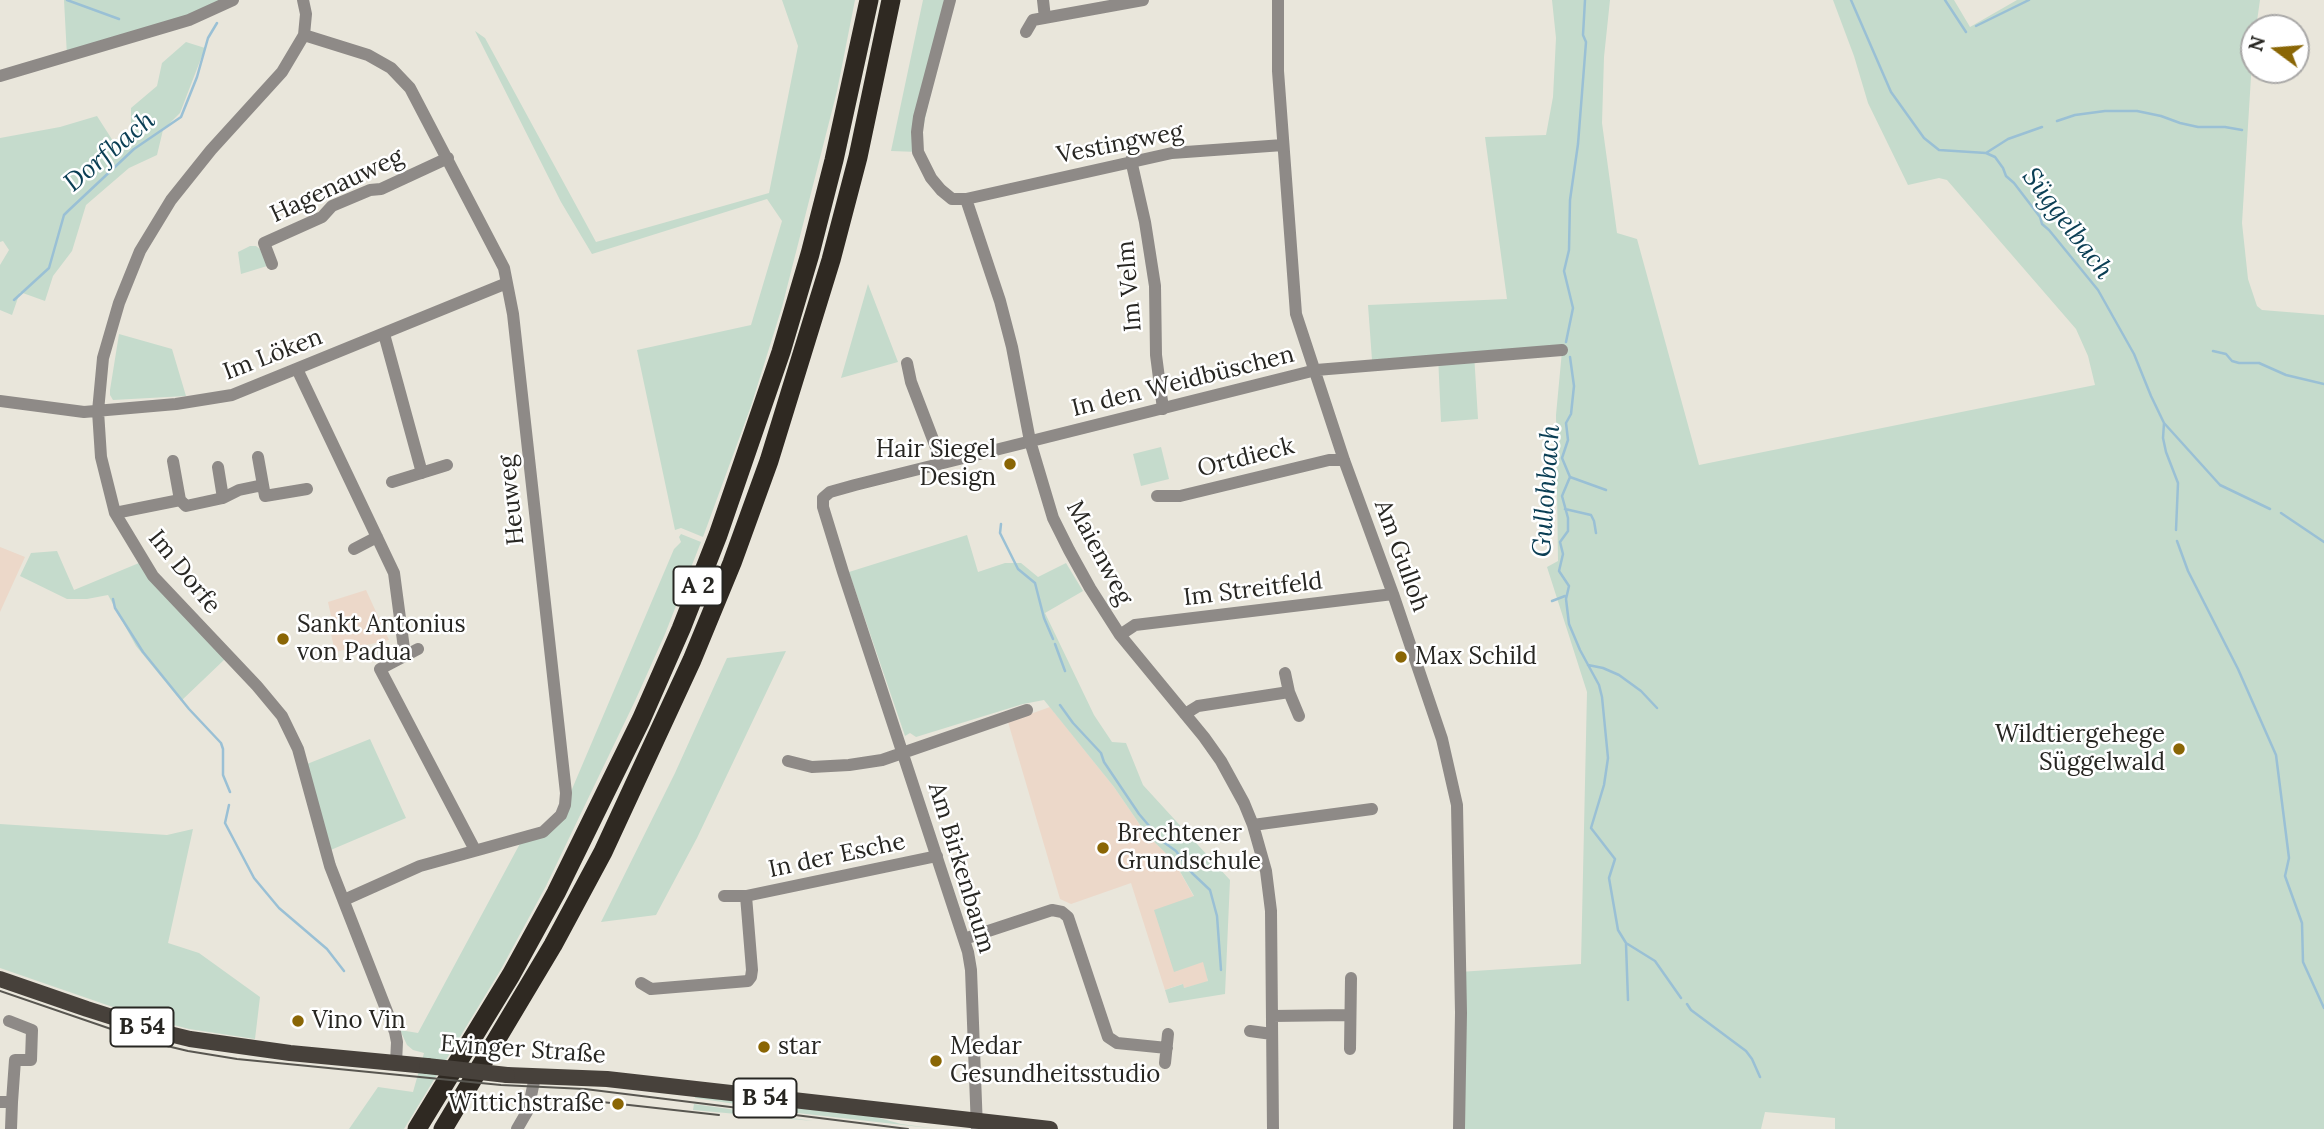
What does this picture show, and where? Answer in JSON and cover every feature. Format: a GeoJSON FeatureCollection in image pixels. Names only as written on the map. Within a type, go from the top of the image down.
{"type":"FeatureCollection","features":[{"type":"Feature","properties":{"kind":"highway","name":"A 2"},"geometry":{"type":"LineString","coordinates":[[417,1129],[511,975],[556,893],[641,720],[709,559],[773,377],[810,254],[834,160],[869,0]]}},
{"type":"Feature","properties":{"kind":"highway","name":"A 2"},"geometry":{"type":"LineString","coordinates":[[443,1129],[553,945],[603,852],[687,672],[732,563],[801,362],[831,260],[858,157],[891,0]]}},
{"type":"Feature","properties":{"kind":"main road","name":"Evinger Straße"},"geometry":{"type":"LineString","coordinates":[[0,979],[153,1030],[228,1046],[507,1075],[617,1080],[977,1125],[1050,1129]]}},
{"type":"Feature","properties":{"kind":"street"},"geometry":{"type":"LineString","coordinates":[[0,76],[189,20],[233,0]]}},
{"type":"Feature","properties":{"kind":"street"},"geometry":{"type":"LineString","coordinates":[[303,0],[306,14],[304,35]]}},
{"type":"Feature","properties":{"kind":"street"},"geometry":{"type":"LineString","coordinates":[[950,0],[919,117],[918,152],[941,190],[952,199],[966,200]]}},
{"type":"Feature","properties":{"kind":"street"},"geometry":{"type":"LineString","coordinates":[[1043,0],[1045,18]]}},
{"type":"Feature","properties":{"kind":"street"},"geometry":{"type":"LineString","coordinates":[[1026,32],[1033,20],[1143,0]]}},
{"type":"Feature","properties":{"kind":"street","name":"Am Gulloh"},"geometry":{"type":"LineString","coordinates":[[1278,0],[1278,71],[1296,314],[1344,460],[1443,739],[1457,805],[1461,1013],[1459,1129]]}},
{"type":"Feature","properties":{"kind":"street","name":"Heuweg"},"geometry":{"type":"LineString","coordinates":[[304,35],[368,55],[391,68],[410,88],[504,268],[513,314],[566,793],[561,815],[544,832],[420,866],[344,900]]}},
{"type":"Feature","properties":{"kind":"street","name":"Im Dorfe"},"geometry":{"type":"LineString","coordinates":[[304,35],[282,72],[211,150],[171,200],[140,251],[119,303],[103,358],[98,411],[101,457],[116,513],[153,576],[248,676],[282,716],[298,748],[330,866],[395,1032],[396,1062]]}},
{"type":"Feature","properties":{"kind":"street","name":"Vestingweg"},"geometry":{"type":"LineString","coordinates":[[966,200],[1131,160],[1172,153],[1283,145]]}},
{"type":"Feature","properties":{"kind":"street","name":"Hagenauweg"},"geometry":{"type":"LineString","coordinates":[[272,264],[264,243],[322,217],[332,206],[370,190],[381,189],[448,158]]}},
{"type":"Feature","properties":{"kind":"street","name":"Im Velm"},"geometry":{"type":"LineString","coordinates":[[1131,160],[1145,222],[1155,286],[1156,355],[1163,409]]}},
{"type":"Feature","properties":{"kind":"street","name":"Maienweg"},"geometry":{"type":"LineString","coordinates":[[966,200],[1000,301],[1012,347],[1030,442],[1053,518],[1083,578],[1120,635],[1221,761],[1253,825],[1270,896],[1273,1129]]}},
{"type":"Feature","properties":{"kind":"street","name":"Im Löken"},"geometry":{"type":"LineString","coordinates":[[0,401],[69,411],[98,411],[232,396],[507,283]]}},
{"type":"Feature","properties":{"kind":"street"},"geometry":{"type":"LineString","coordinates":[[384,334],[422,473]]}},
{"type":"Feature","properties":{"kind":"street","name":"In den Weidbüschen"},"geometry":{"type":"LineString","coordinates":[[823,498],[830,492],[1316,370],[1562,350]]}},
{"type":"Feature","properties":{"kind":"street"},"geometry":{"type":"LineString","coordinates":[[907,363],[911,382],[942,463]]}},
{"type":"Feature","properties":{"kind":"street"},"geometry":{"type":"LineString","coordinates":[[297,369],[394,573],[405,656]]}},
{"type":"Feature","properties":{"kind":"street"},"geometry":{"type":"LineString","coordinates":[[258,457],[265,496],[307,489]]}},
{"type":"Feature","properties":{"kind":"street","name":"Ortdieck"},"geometry":{"type":"LineString","coordinates":[[1157,496],[1180,496],[1329,460],[1344,460]]}},
{"type":"Feature","properties":{"kind":"street"},"geometry":{"type":"LineString","coordinates":[[173,461],[180,500],[186,506],[263,485]]}},
{"type":"Feature","properties":{"kind":"street"},"geometry":{"type":"LineString","coordinates":[[392,482],[447,466]]}},
{"type":"Feature","properties":{"kind":"street"},"geometry":{"type":"LineString","coordinates":[[218,467],[223,498]]}},
{"type":"Feature","properties":{"kind":"street","name":"Am Birkenbaum"},"geometry":{"type":"LineString","coordinates":[[823,498],[823,507],[843,572],[964,939],[971,970],[977,1125]]}},
{"type":"Feature","properties":{"kind":"street"},"geometry":{"type":"LineString","coordinates":[[116,513],[180,500]]}},
{"type":"Feature","properties":{"kind":"street"},"geometry":{"type":"LineString","coordinates":[[354,549],[377,537]]}},
{"type":"Feature","properties":{"kind":"street","name":"Im Streitfeld"},"geometry":{"type":"LineString","coordinates":[[1120,635],[1135,625],[1393,594]]}},
{"type":"Feature","properties":{"kind":"street"},"geometry":{"type":"LineString","coordinates":[[418,649],[380,669],[475,850]]}},
{"type":"Feature","properties":{"kind":"street"},"geometry":{"type":"LineString","coordinates":[[1285,673],[1299,716]]}},
{"type":"Feature","properties":{"kind":"street"},"geometry":{"type":"LineString","coordinates":[[1185,714],[1198,706],[1289,692]]}},
{"type":"Feature","properties":{"kind":"street"},"geometry":{"type":"LineString","coordinates":[[788,761],[812,767],[849,765],[903,754],[1027,710]]}},
{"type":"Feature","properties":{"kind":"street"},"geometry":{"type":"LineString","coordinates":[[1253,825],[1372,809]]}},
{"type":"Feature","properties":{"kind":"street","name":"In der Esche"},"geometry":{"type":"LineString","coordinates":[[724,896],[746,896],[937,856]]}},
{"type":"Feature","properties":{"kind":"street","name":"In der Esche"},"geometry":{"type":"LineString","coordinates":[[640,983],[651,989],[747,981],[752,970],[746,896]]}},
{"type":"Feature","properties":{"kind":"street"},"geometry":{"type":"LineString","coordinates":[[964,939],[1052,910],[1062,912],[1068,917],[1108,1037],[1117,1043],[1167,1048]]}},
{"type":"Feature","properties":{"kind":"street"},"geometry":{"type":"LineString","coordinates":[[1350,1049],[1351,978]]}},
{"type":"Feature","properties":{"kind":"street"},"geometry":{"type":"LineString","coordinates":[[1272,1016],[1350,1015]]}},
{"type":"Feature","properties":{"kind":"street"},"geometry":{"type":"LineString","coordinates":[[9,1021],[32,1030],[31,1060],[15,1060],[6,1102],[11,1129]]}},
{"type":"Feature","properties":{"kind":"street"},"geometry":{"type":"LineString","coordinates":[[1250,1031],[1272,1034]]}},
{"type":"Feature","properties":{"kind":"street"},"geometry":{"type":"LineString","coordinates":[[1166,1063],[1168,1034]]}},
{"type":"Feature","properties":{"kind":"street"},"geometry":{"type":"LineString","coordinates":[[517,1129],[528,1110],[535,1077]]}},
{"type":"Feature","properties":{"kind":"shaded area"},"geometry":{"type":"Polygon","coordinates":[[[0,547],[25,557],[0,612],[0,547]]]}},
{"type":"Feature","properties":{"kind":"shaded area"},"geometry":{"type":"Polygon","coordinates":[[[366,590],[389,640],[335,652],[331,634],[326,635],[324,628],[333,625],[328,602],[366,590]]]}},
{"type":"Feature","properties":{"kind":"shaded area","name":"Brechtener Grundschule"},"geometry":{"type":"Polygon","coordinates":[[[1050,707],[1114,787],[1147,835],[1174,861],[1194,897],[1208,982],[1184,988],[1182,984],[1165,990],[1131,883],[1071,904],[1060,899],[1008,722],[1050,707]]]}},
{"type":"Feature","properties":{"kind":"green space"},"geometry":{"type":"Polygon","coordinates":[[[64,0],[231,0],[67,56],[64,0]]]}},
{"type":"Feature","properties":{"kind":"green space"},"geometry":{"type":"Polygon","coordinates":[[[782,0],[855,0],[837,91],[782,307],[751,406],[703,537],[681,528],[675,530],[637,350],[751,325],[782,221],[767,199],[592,254],[561,202],[475,31],[485,38],[596,242],[769,193],[798,46],[782,0]]]}},
{"type":"Feature","properties":{"kind":"green space"},"geometry":{"type":"Polygon","coordinates":[[[923,0],[950,0],[918,152],[891,151],[923,0]]]}},
{"type":"Feature","properties":{"kind":"green space"},"geometry":{"type":"Polygon","coordinates":[[[1552,0],[1610,0],[1604,57],[1602,123],[1617,233],[1637,239],[1699,465],[2095,385],[2088,356],[2076,329],[1947,180],[1939,178],[1908,185],[1868,103],[1833,0],[1954,0],[1970,27],[2017,0],[2260,0],[2258,14],[2240,14],[2240,84],[2251,84],[2242,223],[2248,279],[2257,306],[2262,310],[2324,315],[2324,1129],[1835,1129],[1835,1118],[1765,1112],[1761,1129],[1459,1129],[1459,972],[1581,964],[1587,692],[1547,567],[1558,561],[1556,415],[1562,351],[1474,353],[1478,419],[1441,422],[1438,355],[1372,360],[1368,305],[1507,299],[1485,137],[1546,135],[1553,97],[1556,38],[1552,0]]]}},
{"type":"Feature","properties":{"kind":"green space"},"geometry":{"type":"Polygon","coordinates":[[[186,42],[205,48],[180,113],[163,130],[157,155],[129,168],[86,205],[72,251],[53,276],[45,301],[20,292],[12,315],[0,310],[0,265],[9,250],[3,241],[0,242],[0,138],[60,127],[97,116],[113,141],[131,132],[131,108],[157,86],[162,63],[186,42]]]}},
{"type":"Feature","properties":{"kind":"green space"},"geometry":{"type":"Polygon","coordinates":[[[250,246],[260,249],[267,266],[241,274],[238,252],[250,246]]]}},
{"type":"Feature","properties":{"kind":"green space"},"geometry":{"type":"Polygon","coordinates":[[[868,284],[898,362],[841,378],[868,284]]]}},
{"type":"Feature","properties":{"kind":"green space"},"geometry":{"type":"Polygon","coordinates":[[[119,334],[172,349],[186,396],[113,400],[110,390],[119,334]]]}},
{"type":"Feature","properties":{"kind":"green space"},"geometry":{"type":"Polygon","coordinates":[[[1161,447],[1169,479],[1141,486],[1133,454],[1161,447]]]}},
{"type":"Feature","properties":{"kind":"green space"},"geometry":{"type":"Polygon","coordinates":[[[681,534],[701,542],[665,634],[546,886],[500,971],[404,1129],[349,1129],[378,1087],[413,1092],[424,1053],[407,1045],[400,1030],[418,1033],[523,838],[561,815],[674,549],[681,542],[681,534]]]}},
{"type":"Feature","properties":{"kind":"green space"},"geometry":{"type":"Polygon","coordinates":[[[967,535],[978,572],[1005,563],[1021,563],[1038,577],[1066,563],[1083,591],[1045,613],[1094,715],[1112,742],[1126,743],[1143,785],[1230,880],[1225,994],[1169,1003],[1165,990],[1183,984],[1184,988],[1208,981],[1203,962],[1174,972],[1154,910],[1194,896],[1174,861],[1147,835],[1114,787],[1044,700],[916,737],[910,733],[905,736],[849,572],[967,535]]]}},
{"type":"Feature","properties":{"kind":"green space"},"geometry":{"type":"Polygon","coordinates":[[[57,551],[74,590],[139,563],[225,659],[181,701],[136,646],[108,595],[67,599],[20,576],[31,553],[57,551]]]}},
{"type":"Feature","properties":{"kind":"green space"},"geometry":{"type":"Polygon","coordinates":[[[786,651],[697,838],[656,915],[601,922],[675,773],[727,658],[786,651]]]}},
{"type":"Feature","properties":{"kind":"green space"},"geometry":{"type":"Polygon","coordinates":[[[370,739],[406,818],[326,852],[302,766],[370,739]]]}},
{"type":"Feature","properties":{"kind":"green space"},"geometry":{"type":"Polygon","coordinates":[[[0,824],[167,835],[193,829],[168,943],[199,953],[260,997],[255,1039],[189,1029],[136,1015],[0,968],[0,824]]]}},
{"type":"Feature","properties":{"kind":"green space"},"geometry":{"type":"Polygon","coordinates":[[[695,1096],[876,1117],[901,1124],[938,1129],[789,1112],[695,1096]]]}},
{"type":"Feature","properties":{"kind":"green space"},"geometry":{"type":"Polygon","coordinates":[[[694,1104],[813,1121],[693,1110],[694,1104]]]}},
{"type":"Feature","properties":{"kind":"waterway"},"geometry":{"type":"LineString","coordinates":[[67,0],[119,19]]}},
{"type":"Feature","properties":{"kind":"waterway","name":"Gullohbach"},"geometry":{"type":"LineString","coordinates":[[1566,342],[1573,308],[1564,271],[1569,250],[1570,200],[1578,144],[1586,42],[1583,35],[1585,0]]}},
{"type":"Feature","properties":{"kind":"waterway","name":"Süggelbach"},"geometry":{"type":"LineString","coordinates":[[1851,0],[1891,92],[1924,138],[1939,150],[1986,153],[1995,157],[2006,176],[2040,217],[2042,224],[2098,290],[2134,354],[2164,423],[2220,485],[2270,509]]}},
{"type":"Feature","properties":{"kind":"waterway"},"geometry":{"type":"LineString","coordinates":[[1945,0],[1966,32]]}},
{"type":"Feature","properties":{"kind":"waterway"},"geometry":{"type":"LineString","coordinates":[[1976,26],[2029,0]]}},
{"type":"Feature","properties":{"kind":"waterway","name":"Dorfbach"},"geometry":{"type":"LineString","coordinates":[[14,300],[49,268],[64,215],[134,149],[181,117],[197,77],[208,38],[217,23]]}},
{"type":"Feature","properties":{"kind":"waterway"},"geometry":{"type":"LineString","coordinates":[[2057,121],[2075,115],[2105,111],[2137,111],[2198,127],[2242,130]]}},
{"type":"Feature","properties":{"kind":"waterway"},"geometry":{"type":"LineString","coordinates":[[1986,153],[2008,139],[2042,127]]}},
{"type":"Feature","properties":{"kind":"waterway"},"geometry":{"type":"LineString","coordinates":[[2213,351],[2226,354],[2232,361],[2259,363],[2286,375],[2324,384]]}},
{"type":"Feature","properties":{"kind":"waterway","name":"Gullohbach"},"geometry":{"type":"LineString","coordinates":[[1570,357],[1574,386],[1571,414],[1566,423],[1568,440],[1562,458],[1570,477],[1562,496],[1568,518],[1568,531],[1560,542],[1563,554],[1559,571],[1569,586],[1566,599],[1569,624],[1599,685],[1602,697],[1608,758],[1604,785],[1591,828],[1615,859],[1609,878],[1618,930],[1626,943],[1655,961],[1681,998]]}},
{"type":"Feature","properties":{"kind":"waterway","name":"Süggelbach"},"geometry":{"type":"LineString","coordinates":[[2164,423],[2166,452],[2178,483],[2176,530]]}},
{"type":"Feature","properties":{"kind":"waterway"},"geometry":{"type":"LineString","coordinates":[[1570,477],[1606,490]]}},
{"type":"Feature","properties":{"kind":"waterway"},"geometry":{"type":"LineString","coordinates":[[1565,509],[1591,515],[1596,533]]}},
{"type":"Feature","properties":{"kind":"waterway"},"geometry":{"type":"LineString","coordinates":[[2281,513],[2324,542]]}},
{"type":"Feature","properties":{"kind":"waterway"},"geometry":{"type":"LineString","coordinates":[[1001,524],[1000,533],[1018,569],[1035,583],[1044,618],[1053,639]]}},
{"type":"Feature","properties":{"kind":"waterway","name":"Süggelbach"},"geometry":{"type":"LineString","coordinates":[[2177,541],[2188,571],[2238,669],[2276,755],[2289,858],[2285,876],[2302,923],[2303,962],[2324,1008]]}},
{"type":"Feature","properties":{"kind":"waterway"},"geometry":{"type":"LineString","coordinates":[[1552,601],[1565,596]]}},
{"type":"Feature","properties":{"kind":"waterway"},"geometry":{"type":"LineString","coordinates":[[113,599],[115,608],[143,652],[189,709],[221,743],[223,775],[230,792]]}},
{"type":"Feature","properties":{"kind":"waterway"},"geometry":{"type":"LineString","coordinates":[[1055,644],[1065,671]]}},
{"type":"Feature","properties":{"kind":"waterway"},"geometry":{"type":"LineString","coordinates":[[1588,665],[1619,675],[1641,691],[1657,708]]}},
{"type":"Feature","properties":{"kind":"waterway"},"geometry":{"type":"LineString","coordinates":[[1060,705],[1101,753],[1104,762],[1139,814],[1210,890],[1217,916],[1221,970]]}},
{"type":"Feature","properties":{"kind":"waterway"},"geometry":{"type":"LineString","coordinates":[[229,805],[225,823],[254,878],[279,908],[327,949],[344,971]]}},
{"type":"Feature","properties":{"kind":"waterway"},"geometry":{"type":"LineString","coordinates":[[1626,944],[1628,1000]]}},
{"type":"Feature","properties":{"kind":"waterway","name":"Gullohbach"},"geometry":{"type":"LineString","coordinates":[[1687,1004],[1691,1010],[1746,1051],[1760,1077]]}},
{"type":"Feature","properties":{"kind":"tram line"},"geometry":{"type":"LineString","coordinates":[[0,991],[146,1041],[237,1059],[501,1085],[585,1089],[908,1129]]}},
{"type":"Feature","properties":{"kind":"tram line"},"geometry":{"type":"LineString","coordinates":[[566,1098],[719,1115]]}},
{"type":"Feature","properties":{"kind":"place","name":"Hair Siegel Design"},"geometry":{"type":"Point","coordinates":[1010,464]}},
{"type":"Feature","properties":{"kind":"place","name":"Sankt Antonius von Padua"},"geometry":{"type":"Point","coordinates":[283,639]}},
{"type":"Feature","properties":{"kind":"place","name":"Max Schild"},"geometry":{"type":"Point","coordinates":[1401,657]}},
{"type":"Feature","properties":{"kind":"place","name":"Wildtiergehege Süggelwald"},"geometry":{"type":"Point","coordinates":[2179,749]}},
{"type":"Feature","properties":{"kind":"place","name":"Brechtener Grundschule"},"geometry":{"type":"Point","coordinates":[1103,848]}},
{"type":"Feature","properties":{"kind":"place","name":"Vino Vin"},"geometry":{"type":"Point","coordinates":[298,1021]}},
{"type":"Feature","properties":{"kind":"place","name":"star"},"geometry":{"type":"Point","coordinates":[764,1047]}},
{"type":"Feature","properties":{"kind":"place","name":"Medar Gesundheitsstudio"},"geometry":{"type":"Point","coordinates":[936,1061]}},
{"type":"Feature","properties":{"kind":"place","name":"Wittichstraße"},"geometry":{"type":"Point","coordinates":[618,1104]}}]}
